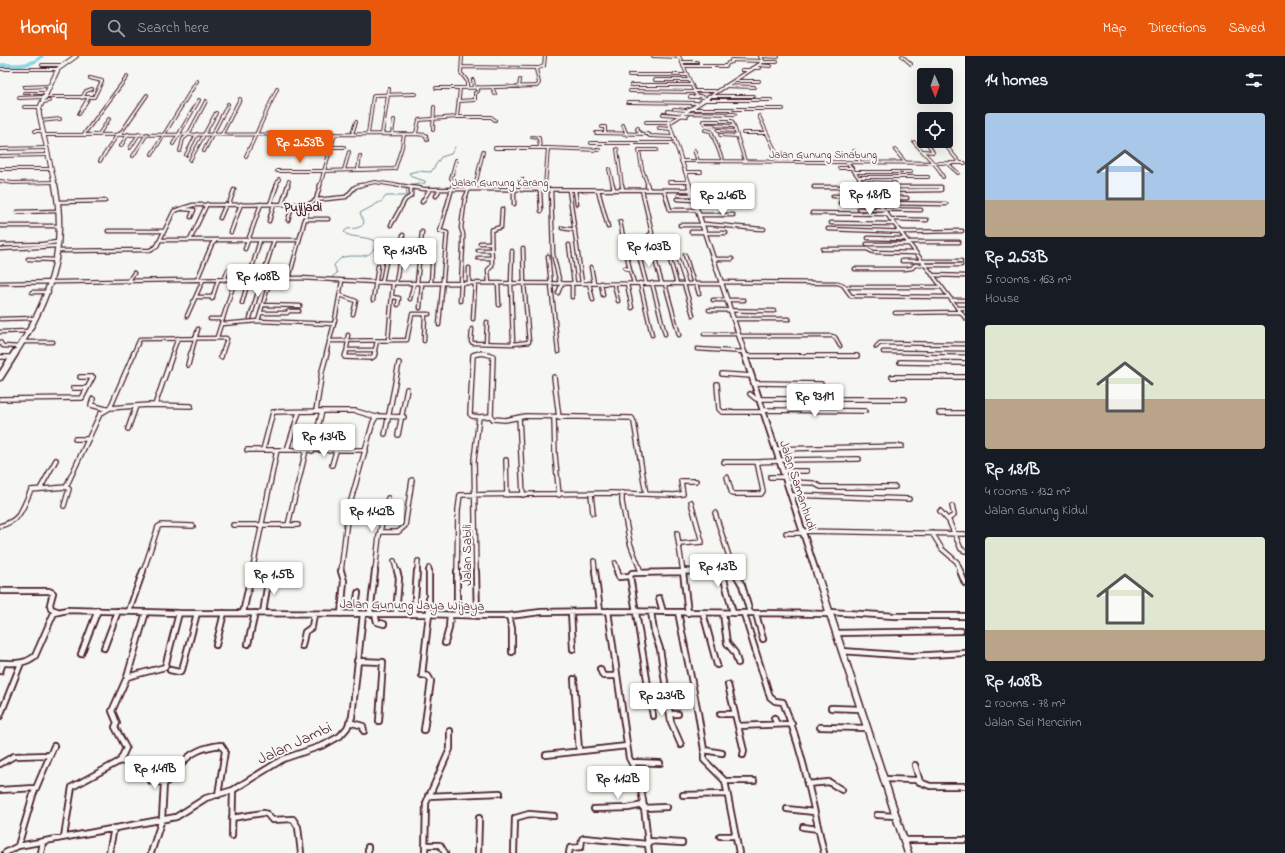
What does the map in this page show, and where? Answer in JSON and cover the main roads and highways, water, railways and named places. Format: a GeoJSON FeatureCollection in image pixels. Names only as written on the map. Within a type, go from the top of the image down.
{"type":"FeatureCollection","features":[{"type":"Feature","properties":{"kind":"main road"},"geometry":{"type":"LineString","coordinates":[[0,377],[3,368],[22,344],[49,292],[52,282],[57,260],[59,210],[55,182],[50,169],[39,113],[40,106],[58,69],[62,64],[76,56]]}},
{"type":"Feature","properties":{"kind":"waterway"},"geometry":{"type":"LineString","coordinates":[[0,65],[28,64],[38,60],[42,56]]}},
{"type":"Feature","properties":{"kind":"waterway"},"geometry":{"type":"LineString","coordinates":[[409,186],[425,183],[425,181],[412,177],[409,173],[417,171],[431,172],[441,157],[451,154],[455,147]]}},
{"type":"Feature","properties":{"kind":"waterway"},"geometry":{"type":"LineString","coordinates":[[331,278],[337,273],[334,265],[341,258],[346,256],[367,255],[374,249],[376,242],[368,238],[350,236],[344,232],[347,229],[361,226],[364,222],[360,213],[382,201],[386,196],[407,196],[406,187]]}},
{"type":"Feature","properties":{"kind":"district","name":"Pujijadi"},"geometry":{"type":"Point","coordinates":[303,206]}}]}
